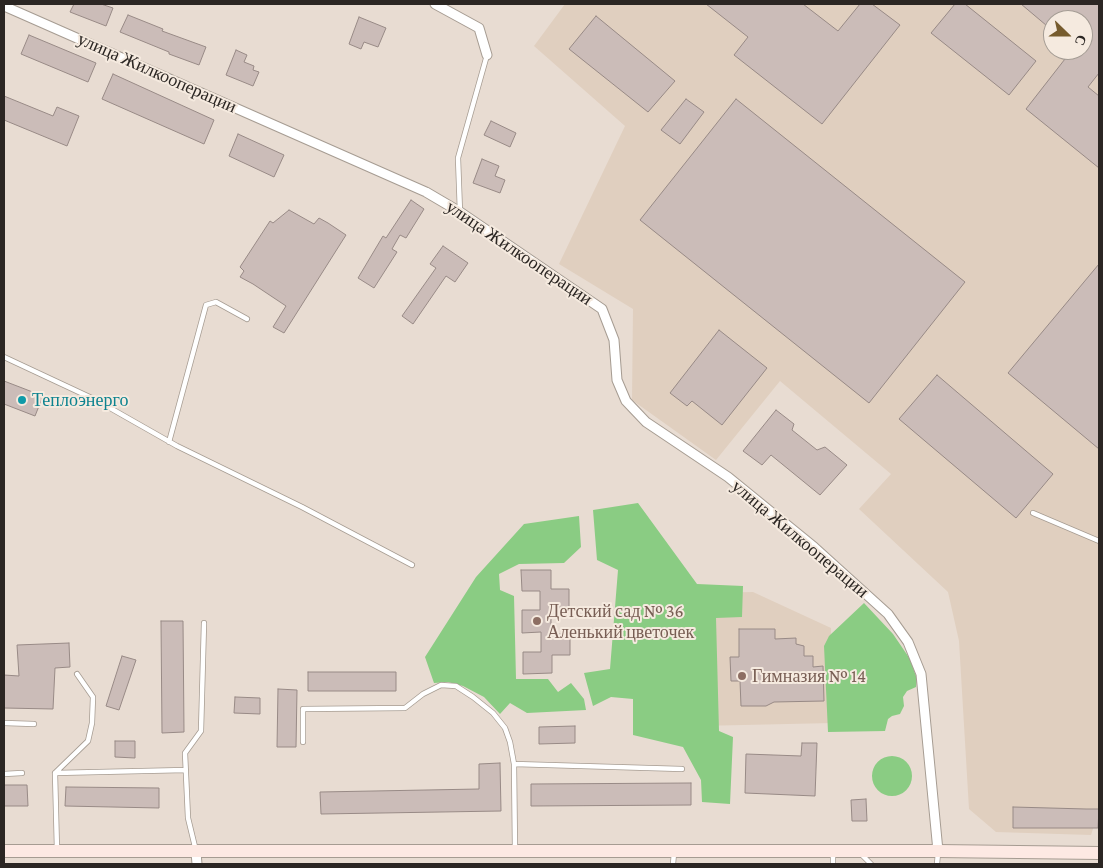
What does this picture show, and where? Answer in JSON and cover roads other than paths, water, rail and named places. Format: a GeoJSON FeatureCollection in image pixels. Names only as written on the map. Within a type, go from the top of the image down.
{"type":"FeatureCollection","features":[{"type":"Feature","properties":{"kind":"main road"},"geometry":{"type":"LineString","coordinates":[[4,851],[57,851],[196,858],[515,851],[674,851],[833,858],[858,852],[1099,853]]}},
{"type":"Feature","properties":{"kind":"main road"},"geometry":{"type":"LineString","coordinates":[[1070,852],[1081,864]]}},
{"type":"Feature","properties":{"kind":"street"},"geometry":{"type":"LineString","coordinates":[[435,4],[479,28],[487,55]]}},
{"type":"Feature","properties":{"kind":"street","name":"улица Жилкооперации"},"geometry":{"type":"LineString","coordinates":[[4,6],[426,192],[460,212],[602,309],[614,340],[617,380],[626,401],[646,422],[728,477],[814,548],[888,614],[908,642],[921,674],[938,851]]}},
{"type":"Feature","properties":{"kind":"lane"},"geometry":{"type":"LineString","coordinates":[[460,212],[458,158],[487,55]]}},
{"type":"Feature","properties":{"kind":"lane"},"geometry":{"type":"LineString","coordinates":[[169,442],[206,305],[216,302],[247,319]]}},
{"type":"Feature","properties":{"kind":"lane"},"geometry":{"type":"LineString","coordinates":[[4,357],[96,400],[169,442],[302,507],[412,565]]}},
{"type":"Feature","properties":{"kind":"lane"},"geometry":{"type":"LineString","coordinates":[[1033,513],[1099,541]]}},
{"type":"Feature","properties":{"kind":"lane"},"geometry":{"type":"LineString","coordinates":[[196,858],[188,818],[185,753],[201,731],[204,623]]}},
{"type":"Feature","properties":{"kind":"lane"},"geometry":{"type":"LineString","coordinates":[[57,851],[55,773],[88,741],[92,724],[93,697],[77,674]]}},
{"type":"Feature","properties":{"kind":"lane"},"geometry":{"type":"LineString","coordinates":[[302,742],[303,709],[405,708],[423,694],[441,685],[456,686],[493,714],[505,728],[514,764],[515,851]]}},
{"type":"Feature","properties":{"kind":"lane"},"geometry":{"type":"LineString","coordinates":[[4,723],[34,724]]}},
{"type":"Feature","properties":{"kind":"lane"},"geometry":{"type":"LineString","coordinates":[[514,764],[682,769]]}},
{"type":"Feature","properties":{"kind":"lane"},"geometry":{"type":"LineString","coordinates":[[55,773],[186,770]]}},
{"type":"Feature","properties":{"kind":"lane"},"geometry":{"type":"LineString","coordinates":[[4,774],[22,773]]}},
{"type":"Feature","properties":{"kind":"lane"},"geometry":{"type":"LineString","coordinates":[[673,864],[674,851]]}},
{"type":"Feature","properties":{"kind":"lane"},"geometry":{"type":"LineString","coordinates":[[937,864],[938,851]]}},
{"type":"Feature","properties":{"kind":"lane"},"geometry":{"type":"LineString","coordinates":[[858,852],[872,864]]}},
{"type":"Feature","properties":{"kind":"place","name":"Теплоэнерго"},"geometry":{"type":"Point","coordinates":[22,400]}},
{"type":"Feature","properties":{"kind":"place","name":"Детский сад № 36 Аленький цветочек"},"geometry":{"type":"Point","coordinates":[537,621]}},
{"type":"Feature","properties":{"kind":"place","name":"Гимназия № 14"},"geometry":{"type":"Point","coordinates":[742,676]}}]}
